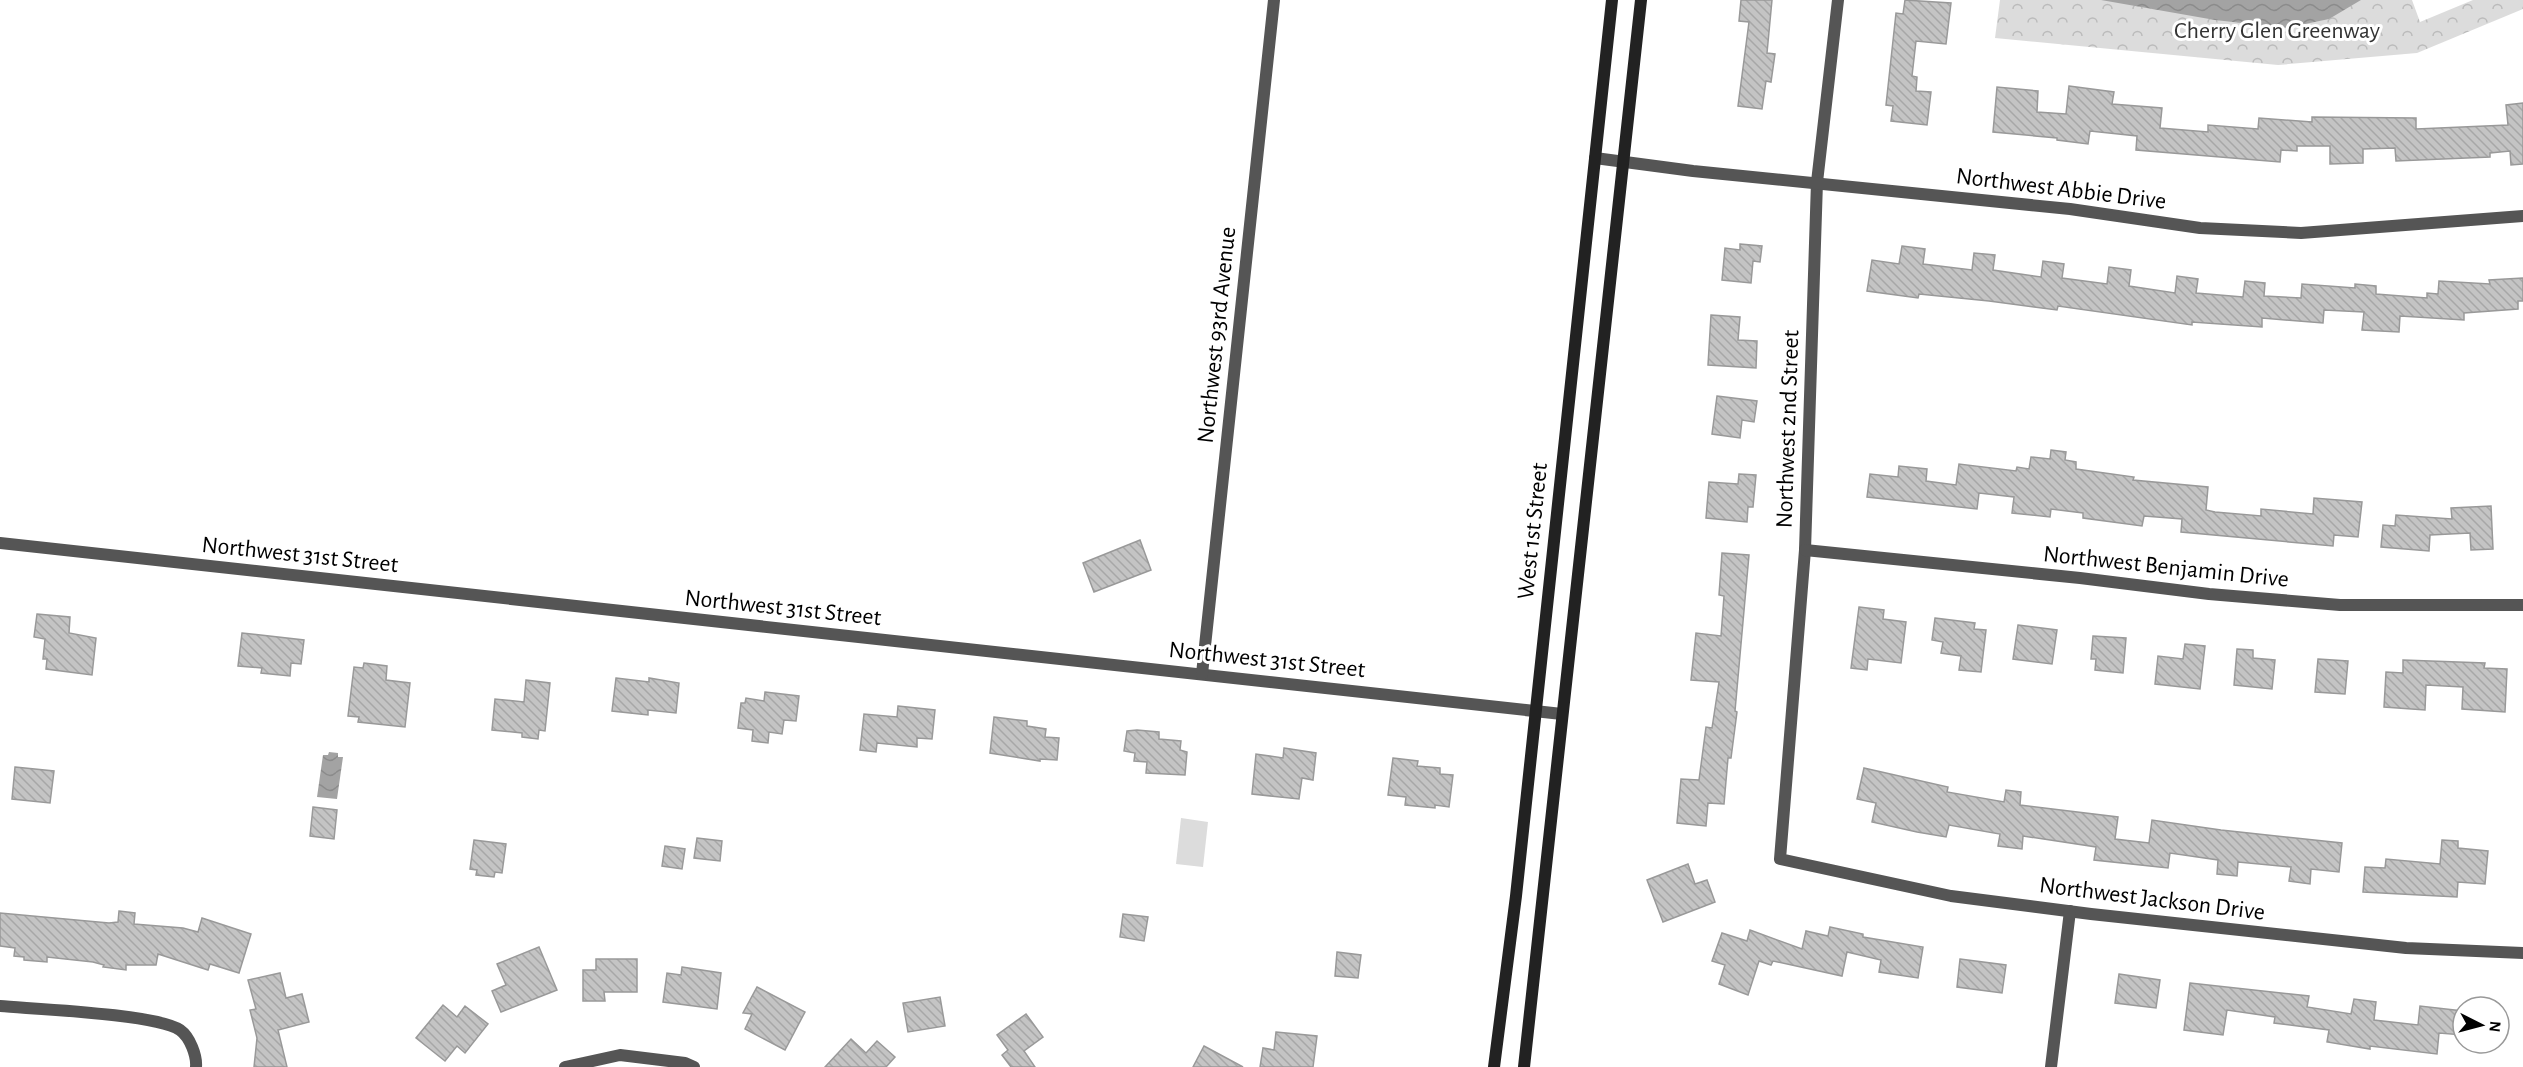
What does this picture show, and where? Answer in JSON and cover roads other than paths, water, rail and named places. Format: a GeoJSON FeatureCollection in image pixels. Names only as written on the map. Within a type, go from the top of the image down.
{"type":"FeatureCollection","features":[{"type":"Feature","properties":{"kind":"main road","name":"West 1st Street"},"geometry":{"type":"LineString","coordinates":[[1494,1067],[1516,896],[1612,0]]}},
{"type":"Feature","properties":{"kind":"main road","name":"West 1st Street"},"geometry":{"type":"LineString","coordinates":[[1524,1067],[1641,0]]}},
{"type":"Feature","properties":{"kind":"street","name":"Northwest 93rd Avenue"},"geometry":{"type":"LineString","coordinates":[[1202,674],[1275,0]]}},
{"type":"Feature","properties":{"kind":"street","name":"Northwest 2nd Street"},"geometry":{"type":"LineString","coordinates":[[1780,859],[1805,550],[1817,182],[1838,0]]}},
{"type":"Feature","properties":{"kind":"street","name":"Northwest Abbie Drive"},"geometry":{"type":"LineString","coordinates":[[1595,158],[1693,171],[2070,209],[2200,228],[2301,233],[2523,216]]}},
{"type":"Feature","properties":{"kind":"street","name":"Northwest 31st Street"},"geometry":{"type":"LineString","coordinates":[[0,543],[1562,714]]}},
{"type":"Feature","properties":{"kind":"street","name":"Northwest Benjamin Drive"},"geometry":{"type":"LineString","coordinates":[[1805,550],[2080,578],[2209,594],[2340,605],[2523,605]]}},
{"type":"Feature","properties":{"kind":"street","name":"Northwest Jackson Drive"},"geometry":{"type":"LineString","coordinates":[[1780,859],[1951,896],[2406,948],[2523,953]]}},
{"type":"Feature","properties":{"kind":"street"},"geometry":{"type":"LineString","coordinates":[[2051,1067],[2070,911]]}},
{"type":"Feature","properties":{"kind":"street"},"geometry":{"type":"LineString","coordinates":[[0,1006],[152,1021],[181,1030],[197,1056],[196,1067]]}},
{"type":"Feature","properties":{"kind":"street"},"geometry":{"type":"LineString","coordinates":[[565,1067],[620,1055],[686,1063],[694,1067]]}},
{"type":"Feature","properties":{"kind":"water"},"geometry":{"type":"Polygon","coordinates":[[[2101,0],[2361,0],[2329,19],[2286,28],[2215,20],[2101,0]]]}},
{"type":"Feature","properties":{"kind":"water"},"geometry":{"type":"Polygon","coordinates":[[[329,752],[338,753],[338,757],[343,757],[337,799],[317,797],[323,755],[328,755],[329,752]]]}},
{"type":"Feature","properties":{"kind":"park label","name":"Cherry Glen Greenway"},"geometry":{"type":"Point","coordinates":[2277,31]}}]}
